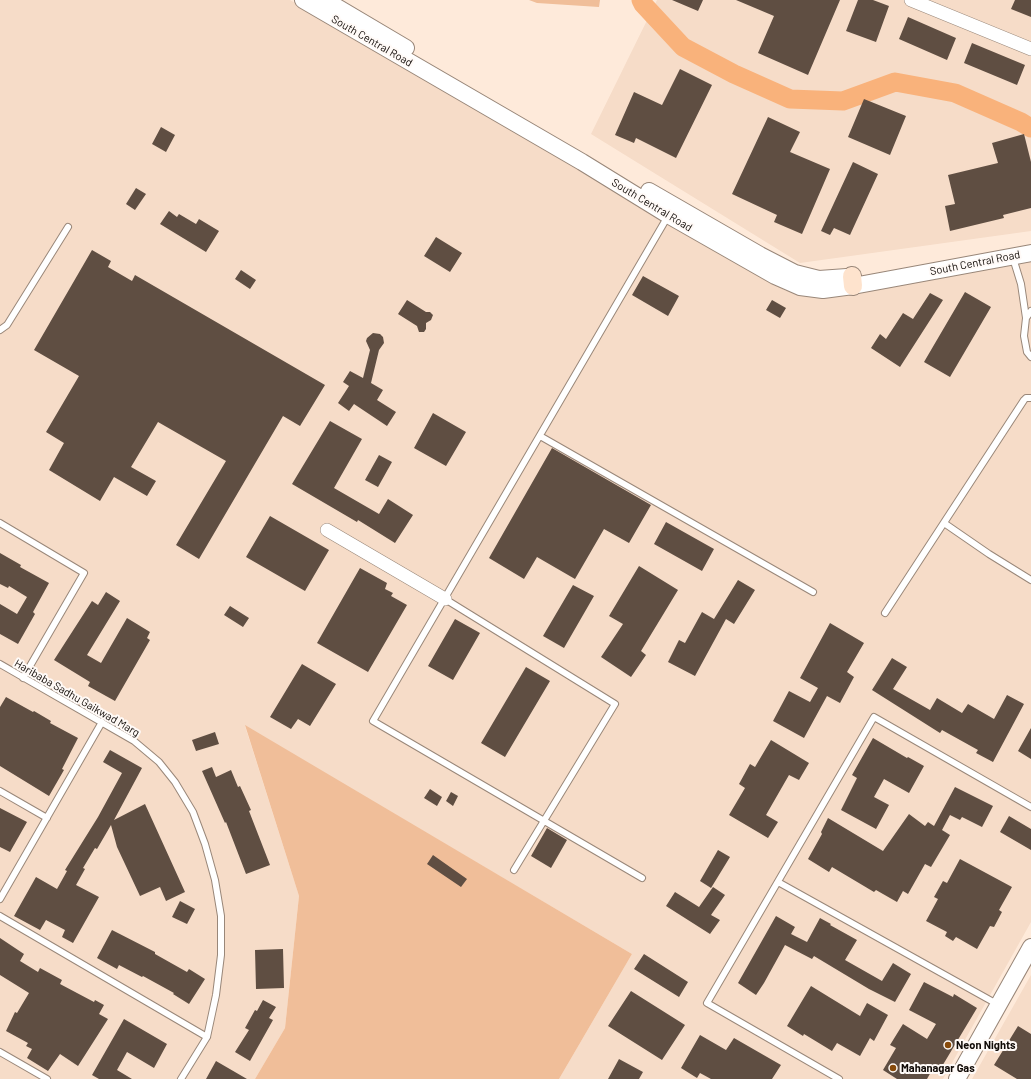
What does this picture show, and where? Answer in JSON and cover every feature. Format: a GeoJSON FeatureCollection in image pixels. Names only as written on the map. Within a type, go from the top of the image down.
{"type":"FeatureCollection","features":[{"type":"Feature","properties":{"kind":"street","name":"South Central Road"},"geometry":{"type":"LineString","coordinates":[[303,0],[582,162],[671,210]]}},
{"type":"Feature","properties":{"kind":"street","name":"South Central Road"},"geometry":{"type":"LineString","coordinates":[[325,0],[671,210],[775,276],[800,287],[823,290],[852,281],[1031,243]]}},
{"type":"Feature","properties":{"kind":"street"},"geometry":{"type":"LineString","coordinates":[[911,0],[1031,49]]}},
{"type":"Feature","properties":{"kind":"street","name":"South Central Road"},"geometry":{"type":"LineString","coordinates":[[852,281],[1031,253]]}},
{"type":"Feature","properties":{"kind":"street"},"geometry":{"type":"LineString","coordinates":[[328,530],[444,599]]}},
{"type":"Feature","properties":{"kind":"street"},"geometry":{"type":"LineString","coordinates":[[957,1079],[1031,949]]}},
{"type":"Feature","properties":{"kind":"lane"},"geometry":{"type":"LineString","coordinates":[[642,878],[373,721],[671,210]]}},
{"type":"Feature","properties":{"kind":"lane"},"geometry":{"type":"LineString","coordinates":[[0,330],[7,325],[68,227]]}},
{"type":"Feature","properties":{"kind":"lane"},"geometry":{"type":"LineString","coordinates":[[1013,256],[1021,284],[1026,318],[1024,336],[1027,352],[1031,357]]}},
{"type":"Feature","properties":{"kind":"lane"},"geometry":{"type":"LineString","coordinates":[[1026,318],[1031,311]]}},
{"type":"Feature","properties":{"kind":"lane"},"geometry":{"type":"LineString","coordinates":[[885,613],[1024,400],[1026,398],[1031,398]]}},
{"type":"Feature","properties":{"kind":"lane"},"geometry":{"type":"LineString","coordinates":[[540,436],[812,592]]}},
{"type":"Feature","properties":{"kind":"lane"},"geometry":{"type":"LineString","coordinates":[[0,523],[84,573],[23,678]]}},
{"type":"Feature","properties":{"kind":"lane"},"geometry":{"type":"LineString","coordinates":[[944,523],[989,554],[1031,580]]}},
{"type":"Feature","properties":{"kind":"lane"},"geometry":{"type":"LineString","coordinates":[[444,599],[615,704],[514,870]]}},
{"type":"Feature","properties":{"kind":"lane","name":"Haribaba Sadhu Gaikwad Marg"},"geometry":{"type":"LineString","coordinates":[[0,664],[134,741],[159,762],[175,782],[193,812],[205,844],[215,880],[221,916],[221,955],[216,995],[206,1036],[181,1079]]}},
{"type":"Feature","properties":{"kind":"lane"},"geometry":{"type":"LineString","coordinates":[[838,1079],[707,1003],[874,717],[1031,807]]}},
{"type":"Feature","properties":{"kind":"lane"},"geometry":{"type":"LineString","coordinates":[[0,899],[102,722]]}},
{"type":"Feature","properties":{"kind":"lane"},"geometry":{"type":"LineString","coordinates":[[0,791],[47,818]]}},
{"type":"Feature","properties":{"kind":"lane"},"geometry":{"type":"LineString","coordinates":[[778,882],[999,1005]]}},
{"type":"Feature","properties":{"kind":"lane"},"geometry":{"type":"LineString","coordinates":[[0,916],[206,1036]]}},
{"type":"Feature","properties":{"kind":"lane"},"geometry":{"type":"LineString","coordinates":[[0,1052],[47,1079]]}},
{"type":"Feature","properties":{"kind":"shaded area"},"geometry":{"type":"Polygon","coordinates":[[[0,0],[290,0],[786,291],[1031,253],[1031,922],[943,1079],[559,1079],[632,954],[245,726],[299,896],[285,1028],[255,1079],[0,1079],[0,0]]]}},
{"type":"Feature","properties":{"kind":"shaded area"},"geometry":{"type":"Polygon","coordinates":[[[529,0],[600,0],[599,7],[537,3],[529,0]]]}},
{"type":"Feature","properties":{"kind":"shaded area"},"geometry":{"type":"Polygon","coordinates":[[[657,0],[1031,0],[1031,231],[800,263],[591,134],[657,0]]]}},
{"type":"Feature","properties":{"kind":"shaded area"},"geometry":{"type":"Polygon","coordinates":[[[245,725],[632,954],[559,1079],[255,1079],[285,1028],[299,896],[245,725]]]}},
{"type":"Feature","properties":{"kind":"shaded area"},"geometry":{"type":"Polygon","coordinates":[[[1031,975],[1031,1079],[972,1079],[1031,975]]]}},
{"type":"Feature","properties":{"kind":"building"},"geometry":{"type":"Polygon","coordinates":[[[672,0],[703,0],[698,11],[672,0]]]}},
{"type":"Feature","properties":{"kind":"building"},"geometry":{"type":"Polygon","coordinates":[[[736,0],[840,0],[808,75],[758,53],[774,16],[736,0]]]}},
{"type":"Feature","properties":{"kind":"building"},"geometry":{"type":"Polygon","coordinates":[[[858,0],[873,0],[889,6],[876,42],[846,31],[858,0]]]}},
{"type":"Feature","properties":{"kind":"building"},"geometry":{"type":"Polygon","coordinates":[[[1015,0],[1031,0],[1031,17],[1011,9],[1015,0]]]}},
{"type":"Feature","properties":{"kind":"building"},"geometry":{"type":"Polygon","coordinates":[[[908,17],[956,38],[947,60],[899,39],[908,17]]]}},
{"type":"Feature","properties":{"kind":"building"},"geometry":{"type":"Polygon","coordinates":[[[972,43],[1025,65],[1017,85],[964,63],[972,43]]]}},
{"type":"Feature","properties":{"kind":"building"},"geometry":{"type":"Polygon","coordinates":[[[680,69],[712,85],[676,158],[636,138],[634,143],[615,135],[634,92],[662,105],[680,69]]]}},
{"type":"Feature","properties":{"kind":"building"},"geometry":{"type":"Polygon","coordinates":[[[864,99],[906,116],[890,155],[848,137],[864,99]]]}},
{"type":"Feature","properties":{"kind":"building"},"geometry":{"type":"Polygon","coordinates":[[[768,117],[800,132],[790,152],[830,169],[802,234],[774,222],[777,215],[732,194],[768,117]]]}},
{"type":"Feature","properties":{"kind":"building"},"geometry":{"type":"Polygon","coordinates":[[[161,127],[175,135],[166,152],[152,144],[161,127]]]}},
{"type":"Feature","properties":{"kind":"building"},"geometry":{"type":"Polygon","coordinates":[[[1024,134],[1031,162],[1031,208],[1003,215],[1004,218],[950,231],[945,206],[955,204],[948,175],[998,163],[992,143],[1024,134]]]}},
{"type":"Feature","properties":{"kind":"building"},"geometry":{"type":"Polygon","coordinates":[[[853,162],[878,174],[850,235],[834,228],[830,235],[821,231],[853,162]]]}},
{"type":"Feature","properties":{"kind":"building"},"geometry":{"type":"Polygon","coordinates":[[[136,188],[146,194],[135,210],[126,204],[136,188]]]}},
{"type":"Feature","properties":{"kind":"building"},"geometry":{"type":"Polygon","coordinates":[[[169,211],[177,217],[179,214],[196,224],[199,219],[219,231],[206,252],[160,224],[169,211]]]}},
{"type":"Feature","properties":{"kind":"building"},"geometry":{"type":"Polygon","coordinates":[[[436,237],[462,253],[450,272],[424,256],[436,237]]]}},
{"type":"Feature","properties":{"kind":"building"},"geometry":{"type":"Polygon","coordinates":[[[92,250],[111,261],[108,267],[132,281],[135,275],[325,385],[300,426],[283,416],[199,559],[176,545],[226,461],[158,422],[131,467],[156,481],[147,496],[114,477],[100,501],[49,470],[64,443],[46,432],[79,376],[34,350],[92,250]]]}},
{"type":"Feature","properties":{"kind":"building"},"geometry":{"type":"Polygon","coordinates":[[[241,270],[256,280],[250,289],[235,279],[241,270]]]}},
{"type":"Feature","properties":{"kind":"building"},"geometry":{"type":"Polygon","coordinates":[[[643,276],[679,296],[668,316],[632,295],[643,276]]]}},
{"type":"Feature","properties":{"kind":"building"},"geometry":{"type":"Polygon","coordinates":[[[965,292],[991,307],[950,377],[924,362],[965,292]]]}},
{"type":"Feature","properties":{"kind":"building"},"geometry":{"type":"Polygon","coordinates":[[[930,293],[943,300],[900,367],[871,348],[880,334],[886,339],[903,313],[913,319],[930,293]]]}},
{"type":"Feature","properties":{"kind":"building"},"geometry":{"type":"Polygon","coordinates":[[[407,300],[433,315],[431,320],[426,323],[426,329],[424,332],[419,332],[417,326],[398,314],[407,300]]]}},
{"type":"Feature","properties":{"kind":"building"},"geometry":{"type":"Polygon","coordinates":[[[772,300],[786,308],[780,318],[766,310],[772,300]]]}},
{"type":"Feature","properties":{"kind":"building"},"geometry":{"type":"Polygon","coordinates":[[[373,333],[380,334],[383,337],[384,343],[379,350],[371,383],[383,390],[377,400],[396,412],[387,426],[354,404],[349,411],[338,403],[349,386],[343,382],[350,371],[363,378],[370,350],[366,341],[367,338],[373,333]]]}},
{"type":"Feature","properties":{"kind":"building"},"geometry":{"type":"Polygon","coordinates":[[[433,413],[466,432],[446,466],[414,448],[433,413]]]}},
{"type":"Feature","properties":{"kind":"building"},"geometry":{"type":"Polygon","coordinates":[[[330,421],[362,439],[334,488],[379,514],[388,499],[413,515],[395,543],[358,520],[357,522],[292,484],[330,421]]]}},
{"type":"Feature","properties":{"kind":"building"},"geometry":{"type":"Polygon","coordinates":[[[552,448],[651,505],[629,543],[604,529],[575,579],[537,557],[524,579],[489,558],[552,448]]]}},
{"type":"Feature","properties":{"kind":"building"},"geometry":{"type":"Polygon","coordinates":[[[379,455],[392,462],[378,487],[365,480],[379,455]]]}},
{"type":"Feature","properties":{"kind":"building"},"geometry":{"type":"Polygon","coordinates":[[[270,516],[329,550],[305,591],[246,557],[270,516]]]}},
{"type":"Feature","properties":{"kind":"building"},"geometry":{"type":"Polygon","coordinates":[[[666,522],[714,549],[702,571],[654,544],[666,522]]]}},
{"type":"Feature","properties":{"kind":"building"},"geometry":{"type":"Polygon","coordinates":[[[0,553],[21,565],[20,567],[49,583],[33,612],[35,614],[18,644],[0,634],[0,604],[17,614],[27,597],[9,586],[8,588],[0,584],[0,553]]]}},
{"type":"Feature","properties":{"kind":"building"},"geometry":{"type":"Polygon","coordinates":[[[639,566],[678,590],[641,651],[646,655],[631,677],[601,657],[623,624],[609,616],[639,566]]]}},
{"type":"Feature","properties":{"kind":"building"},"geometry":{"type":"Polygon","coordinates":[[[360,568],[387,583],[385,589],[393,593],[391,596],[407,605],[368,672],[317,643],[360,568]]]}},
{"type":"Feature","properties":{"kind":"building"},"geometry":{"type":"Polygon","coordinates":[[[738,580],[755,590],[734,624],[726,619],[695,676],[668,662],[679,640],[685,643],[702,612],[714,619],[738,580]]]}},
{"type":"Feature","properties":{"kind":"building"},"geometry":{"type":"Polygon","coordinates":[[[573,585],[594,596],[564,648],[543,636],[573,585]]]}},
{"type":"Feature","properties":{"kind":"building"},"geometry":{"type":"Polygon","coordinates":[[[106,592],[120,601],[87,655],[101,663],[127,618],[150,632],[147,638],[150,640],[115,701],[88,686],[90,682],[54,660],[92,601],[98,605],[106,592]]]}},
{"type":"Feature","properties":{"kind":"building"},"geometry":{"type":"Polygon","coordinates":[[[230,606],[249,618],[243,627],[224,615],[230,606]]]}},
{"type":"Feature","properties":{"kind":"building"},"geometry":{"type":"Polygon","coordinates":[[[455,619],[480,633],[453,680],[428,666],[455,619]]]}},
{"type":"Feature","properties":{"kind":"building"},"geometry":{"type":"Polygon","coordinates":[[[830,623],[864,643],[847,672],[854,677],[840,703],[827,696],[804,738],[773,721],[789,691],[810,702],[818,688],[800,678],[830,623]]]}},
{"type":"Feature","properties":{"kind":"building"},"geometry":{"type":"Polygon","coordinates":[[[892,658],[907,667],[893,689],[930,710],[937,698],[962,713],[968,704],[994,719],[1007,695],[1024,704],[993,762],[976,753],[978,750],[942,730],[940,733],[872,690],[892,658]]]}},
{"type":"Feature","properties":{"kind":"building"},"geometry":{"type":"Polygon","coordinates":[[[302,664],[336,684],[310,726],[298,719],[291,729],[270,717],[302,664]]]}},
{"type":"Feature","properties":{"kind":"building"},"geometry":{"type":"Polygon","coordinates":[[[526,667],[550,681],[505,757],[481,743],[526,667]]]}},
{"type":"Feature","properties":{"kind":"building"},"geometry":{"type":"Polygon","coordinates":[[[6,697],[33,712],[34,711],[51,721],[50,723],[78,738],[62,769],[64,770],[49,796],[0,766],[0,707],[6,697]]]}},
{"type":"Feature","properties":{"kind":"building"},"geometry":{"type":"Polygon","coordinates":[[[1031,728],[1031,759],[1018,751],[1031,728]]]}},
{"type":"Feature","properties":{"kind":"building"},"geometry":{"type":"Polygon","coordinates":[[[215,732],[219,744],[196,751],[192,740],[215,732]]]}},
{"type":"Feature","properties":{"kind":"building"},"geometry":{"type":"Polygon","coordinates":[[[873,738],[924,766],[909,793],[884,779],[874,797],[889,805],[876,829],[841,810],[857,778],[852,775],[873,738]]]}},
{"type":"Feature","properties":{"kind":"building"},"geometry":{"type":"Polygon","coordinates":[[[771,740],[809,763],[799,780],[789,775],[766,815],[778,822],[768,838],[729,815],[745,788],[739,784],[750,764],[755,767],[771,740]]]}},
{"type":"Feature","properties":{"kind":"building"},"geometry":{"type":"Polygon","coordinates":[[[110,750],[142,768],[114,820],[145,804],[185,892],[166,901],[160,887],[140,896],[117,847],[111,825],[97,849],[95,848],[83,868],[85,869],[76,885],[99,897],[73,943],[62,937],[65,930],[46,920],[40,930],[14,916],[36,877],[57,889],[67,871],[65,870],[98,817],[122,773],[103,762],[110,750]]]}},
{"type":"Feature","properties":{"kind":"building"},"geometry":{"type":"Polygon","coordinates":[[[212,767],[216,777],[231,770],[238,787],[240,786],[251,810],[249,811],[270,865],[246,874],[226,822],[225,823],[202,771],[212,767]]]}},
{"type":"Feature","properties":{"kind":"building"},"geometry":{"type":"Polygon","coordinates":[[[955,787],[993,806],[982,827],[962,817],[960,820],[950,815],[942,830],[950,835],[931,867],[925,864],[908,894],[903,891],[897,902],[876,890],[874,892],[832,867],[829,872],[808,859],[822,834],[821,832],[828,818],[883,851],[909,814],[925,826],[928,822],[934,826],[955,787]]]}},
{"type":"Feature","properties":{"kind":"building"},"geometry":{"type":"Polygon","coordinates":[[[430,789],[442,797],[437,806],[424,798],[430,789]]]}},
{"type":"Feature","properties":{"kind":"building"},"geometry":{"type":"Polygon","coordinates":[[[451,792],[458,796],[453,806],[446,801],[451,792]]]}},
{"type":"Feature","properties":{"kind":"building"},"geometry":{"type":"Polygon","coordinates":[[[0,808],[27,822],[10,852],[0,847],[0,808]]]}},
{"type":"Feature","properties":{"kind":"building"},"geometry":{"type":"Polygon","coordinates":[[[1009,816],[1031,829],[1031,850],[1000,832],[1009,816]]]}},
{"type":"Feature","properties":{"kind":"building"},"geometry":{"type":"Polygon","coordinates":[[[547,828],[567,840],[551,868],[531,856],[547,828]]]}},
{"type":"Feature","properties":{"kind":"building"},"geometry":{"type":"Polygon","coordinates":[[[718,850],[730,857],[711,888],[700,881],[718,850]]]}},
{"type":"Feature","properties":{"kind":"building"},"geometry":{"type":"Polygon","coordinates":[[[433,855],[467,879],[461,887],[427,864],[433,855]]]}},
{"type":"Feature","properties":{"kind":"building"},"geometry":{"type":"Polygon","coordinates":[[[960,859],[1012,887],[999,910],[1002,912],[994,927],[990,926],[977,949],[956,937],[953,941],[945,936],[947,932],[926,921],[938,899],[934,897],[943,881],[947,883],[960,859]]]}},
{"type":"Feature","properties":{"kind":"building"},"geometry":{"type":"Polygon","coordinates":[[[713,887],[725,895],[711,915],[720,920],[710,934],[666,906],[675,892],[699,907],[713,887]]]}},
{"type":"Feature","properties":{"kind":"building"},"geometry":{"type":"Polygon","coordinates":[[[180,901],[195,909],[187,924],[172,917],[180,901]]]}},
{"type":"Feature","properties":{"kind":"building"},"geometry":{"type":"Polygon","coordinates":[[[776,916],[795,927],[791,934],[807,942],[820,918],[831,924],[830,925],[857,940],[845,960],[882,981],[893,963],[911,974],[895,1002],[869,989],[814,956],[812,959],[785,945],[756,995],[738,983],[776,916]]]}},
{"type":"Feature","properties":{"kind":"building"},"geometry":{"type":"Polygon","coordinates":[[[112,930],[155,952],[155,954],[187,972],[189,969],[205,979],[189,1004],[173,994],[174,993],[143,976],[142,977],[119,965],[117,969],[97,958],[112,930]]]}},
{"type":"Feature","properties":{"kind":"building"},"geometry":{"type":"Polygon","coordinates":[[[0,938],[24,954],[20,961],[38,972],[40,968],[62,980],[60,984],[94,1002],[95,1000],[104,1005],[99,1014],[108,1019],[78,1066],[60,1054],[48,1071],[27,1058],[32,1049],[26,1046],[28,1043],[6,1031],[15,1012],[17,1013],[29,993],[0,975],[0,938]]]}},
{"type":"Feature","properties":{"kind":"building"},"geometry":{"type":"Polygon","coordinates":[[[283,949],[284,988],[256,989],[255,950],[283,949]]]}},
{"type":"Feature","properties":{"kind":"building"},"geometry":{"type":"Polygon","coordinates":[[[644,954],[688,982],[679,997],[634,969],[644,954]]]}},
{"type":"Feature","properties":{"kind":"building"},"geometry":{"type":"Polygon","coordinates":[[[924,982],[953,997],[954,994],[977,1008],[938,1073],[932,1070],[927,1079],[897,1079],[883,1070],[896,1048],[890,1045],[903,1024],[927,1039],[936,1024],[909,1010],[924,982]]]}},
{"type":"Feature","properties":{"kind":"building"},"geometry":{"type":"Polygon","coordinates":[[[811,986],[860,1016],[867,1003],[888,1015],[874,1041],[870,1038],[860,1056],[837,1043],[832,1051],[804,1034],[803,1036],[787,1026],[811,986]]]}},
{"type":"Feature","properties":{"kind":"building"},"geometry":{"type":"Polygon","coordinates":[[[631,991],[685,1025],[662,1060],[608,1026],[631,991]]]}},
{"type":"Feature","properties":{"kind":"building"},"geometry":{"type":"Polygon","coordinates":[[[263,1000],[276,1007],[269,1018],[273,1020],[250,1061],[235,1052],[249,1030],[245,1028],[255,1010],[257,1011],[263,1000]]]}},
{"type":"Feature","properties":{"kind":"building"},"geometry":{"type":"Polygon","coordinates":[[[124,1019],[167,1044],[154,1068],[127,1052],[117,1070],[132,1079],[99,1079],[92,1075],[124,1019]]]}},
{"type":"Feature","properties":{"kind":"building"},"geometry":{"type":"Polygon","coordinates":[[[1018,1026],[1031,1034],[1031,1079],[1017,1079],[994,1065],[1018,1026]]]}},
{"type":"Feature","properties":{"kind":"building"},"geometry":{"type":"Polygon","coordinates":[[[700,1035],[726,1050],[734,1038],[781,1065],[772,1079],[711,1079],[700,1073],[697,1078],[681,1068],[700,1035]]]}},
{"type":"Feature","properties":{"kind":"building"},"geometry":{"type":"Polygon","coordinates":[[[619,1059],[643,1072],[639,1079],[608,1079],[619,1059]]]}},
{"type":"Feature","properties":{"kind":"building"},"geometry":{"type":"Polygon","coordinates":[[[216,1061],[247,1079],[206,1079],[216,1061]]]}},
{"type":"Feature","properties":{"kind":"waterway"},"geometry":{"type":"LineString","coordinates":[[641,0],[683,47],[734,74],[790,99],[843,101],[895,82],[955,93],[1021,122],[1031,128]]}},
{"type":"Feature","properties":{"kind":"place","name":"Neon Nights"},"geometry":{"type":"Point","coordinates":[948,1045]}},
{"type":"Feature","properties":{"kind":"place","name":"Mahanagar Gas"},"geometry":{"type":"Point","coordinates":[893,1068]}}]}
